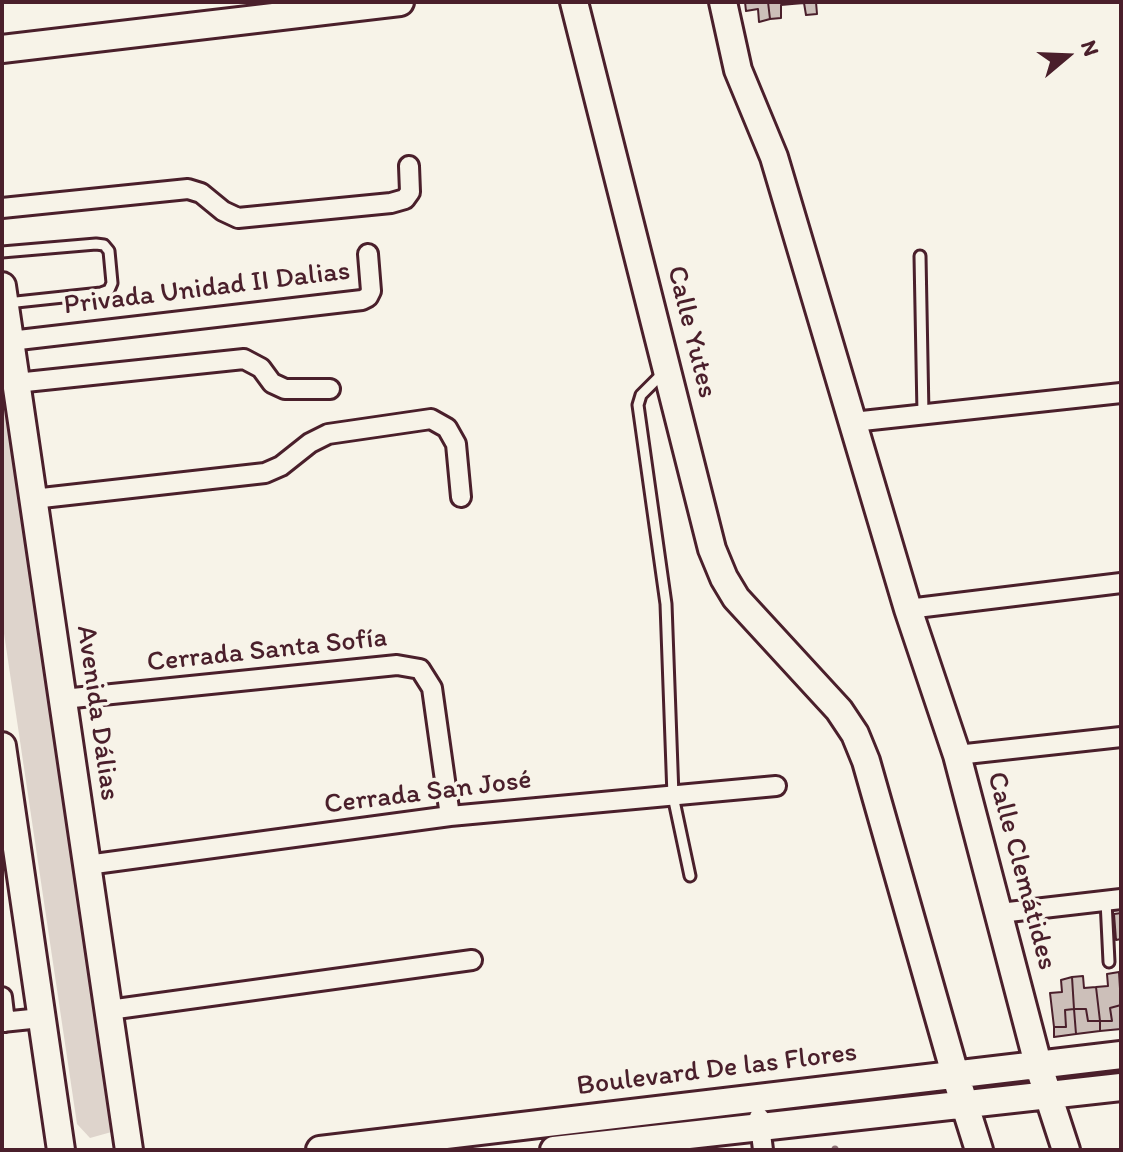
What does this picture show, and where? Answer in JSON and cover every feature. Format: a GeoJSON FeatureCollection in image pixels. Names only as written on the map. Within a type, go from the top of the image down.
{"type":"FeatureCollection","features":[{"type":"Feature","properties":{"kind":"main road"},"geometry":{"type":"LineString","coordinates":[[2,49],[400,2]]}},
{"type":"Feature","properties":{"kind":"main road","name":"Calle Yutes"},"geometry":{"type":"LineString","coordinates":[[574,2],[712,549],[736,598],[839,710],[855,734],[866,761],[955,1074]]}},
{"type":"Feature","properties":{"kind":"main road"},"geometry":{"type":"LineString","coordinates":[[723,2],[738,70],[774,157],[908,609]]}},
{"type":"Feature","properties":{"kind":"main road","name":"Avenida Dálias"},"geometry":{"type":"LineString","coordinates":[[3,294],[129,1150]]}},
{"type":"Feature","properties":{"kind":"main road","name":"Calle Clemátides"},"geometry":{"type":"LineString","coordinates":[[908,609],[957,755],[1038,1064],[1066,1150]]}},
{"type":"Feature","properties":{"kind":"main road"},"geometry":{"type":"LineString","coordinates":[[2,746],[61,1150]]}},
{"type":"Feature","properties":{"kind":"main road","name":"Boulevard De las Flores"},"geometry":{"type":"LineString","coordinates":[[320,1150],[1121,1055]]}},
{"type":"Feature","properties":{"kind":"main road"},"geometry":{"type":"LineString","coordinates":[[955,1074],[979,1150]]}},
{"type":"Feature","properties":{"kind":"main road"},"geometry":{"type":"LineString","coordinates":[[554,1150],[761,1139],[965,1105],[1121,1087]]}},
{"type":"Feature","properties":{"kind":"street"},"geometry":{"type":"LineString","coordinates":[[2,208],[188,189],[201,193],[223,211],[238,218],[391,203],[405,199],[410,192],[409,166]]}},
{"type":"Feature","properties":{"kind":"street","name":"Privada Unidad II Dalias"},"geometry":{"type":"LineString","coordinates":[[10,341],[362,300],[371,291],[368,254]]}},
{"type":"Feature","properties":{"kind":"street"},"geometry":{"type":"LineString","coordinates":[[16,383],[244,359],[261,368],[272,383],[285,389],[330,389]]}},
{"type":"Feature","properties":{"kind":"street"},"geometry":{"type":"LineString","coordinates":[[853,422],[1121,393]]}},
{"type":"Feature","properties":{"kind":"street"},"geometry":{"type":"LineString","coordinates":[[33,499],[265,473],[281,466],[310,443],[328,434],[431,419],[447,428],[456,444],[461,497]]}},
{"type":"Feature","properties":{"kind":"street"},"geometry":{"type":"LineString","coordinates":[[908,609],[1121,583]]}},
{"type":"Feature","properties":{"kind":"street","name":"Cerrada Santa Sofía"},"geometry":{"type":"LineString","coordinates":[[63,699],[397,665],[420,669],[432,688],[450,816]]}},
{"type":"Feature","properties":{"kind":"street"},"geometry":{"type":"LineString","coordinates":[[957,755],[1121,737]]}},
{"type":"Feature","properties":{"kind":"street","name":"Cerrada San José"},"geometry":{"type":"LineString","coordinates":[[87,865],[450,816],[776,786]]}},
{"type":"Feature","properties":{"kind":"street"},"geometry":{"type":"LineString","coordinates":[[1000,913],[1114,900]]}},
{"type":"Feature","properties":{"kind":"street"},"geometry":{"type":"LineString","coordinates":[[109,1010],[472,960]]}},
{"type":"Feature","properties":{"kind":"street"},"geometry":{"type":"LineString","coordinates":[[2,997],[4,1022],[41,1018]]}},
{"type":"Feature","properties":{"kind":"street"},"geometry":{"type":"LineString","coordinates":[[757,1098],[761,1139]]}},
{"type":"Feature","properties":{"kind":"lane"},"geometry":{"type":"LineString","coordinates":[[2,252],[104,245],[109,251],[112,283],[109,290],[101,293],[3,294]]}},
{"type":"Feature","properties":{"kind":"lane"},"geometry":{"type":"LineString","coordinates":[[920,256],[923,414]]}},
{"type":"Feature","properties":{"kind":"lane"},"geometry":{"type":"LineString","coordinates":[[667,368],[641,395],[638,405],[666,604],[673,796],[690,876]]}},
{"type":"Feature","properties":{"kind":"lane"},"geometry":{"type":"LineString","coordinates":[[1109,962],[1114,900]]}},
{"type":"Feature","properties":{"kind":"shaded area"},"geometry":{"type":"Polygon","coordinates":[[[2,355],[115,1131],[90,1138],[77,1124],[2,620],[2,355]]]}},
{"type":"Feature","properties":{"kind":"building"},"geometry":{"type":"Polygon","coordinates":[[[745,2],[768,2],[770,19],[759,22],[758,9],[746,11],[745,2]]]}},
{"type":"Feature","properties":{"kind":"building"},"geometry":{"type":"Polygon","coordinates":[[[768,2],[792,4],[781,5],[781,18],[770,19],[768,2]]]}},
{"type":"Feature","properties":{"kind":"building"},"geometry":{"type":"Polygon","coordinates":[[[792,2],[816,2],[817,14],[806,15],[804,3],[792,2]]]}},
{"type":"Feature","properties":{"kind":"building"},"geometry":{"type":"Polygon","coordinates":[[[1121,913],[1121,939],[1116,940],[1114,914],[1121,913]]]}},
{"type":"Feature","properties":{"kind":"building"},"geometry":{"type":"Polygon","coordinates":[[[1119,972],[1121,1005],[1110,1008],[1112,1021],[1100,1021],[1096,987],[1108,986],[1107,974],[1119,972]]]}},
{"type":"Feature","properties":{"kind":"building"},"geometry":{"type":"Polygon","coordinates":[[[1083,976],[1084,988],[1096,987],[1100,1021],[1088,1021],[1086,1009],[1074,1009],[1072,977],[1083,976]]]}},
{"type":"Feature","properties":{"kind":"building"},"geometry":{"type":"Polygon","coordinates":[[[1072,977],[1074,1009],[1065,1010],[1066,1027],[1054,1027],[1050,993],[1062,992],[1061,980],[1072,977]]]}},
{"type":"Feature","properties":{"kind":"building"},"geometry":{"type":"Polygon","coordinates":[[[1121,1005],[1121,1029],[1100,1031],[1100,1021],[1112,1021],[1110,1008],[1121,1005]]]}},
{"type":"Feature","properties":{"kind":"building"},"geometry":{"type":"Polygon","coordinates":[[[1074,1009],[1076,1034],[1054,1037],[1054,1027],[1066,1027],[1065,1010],[1074,1009]]]}},
{"type":"Feature","properties":{"kind":"building"},"geometry":{"type":"Polygon","coordinates":[[[1074,1009],[1086,1009],[1088,1021],[1100,1021],[1100,1031],[1076,1034],[1074,1009]]]}}]}
